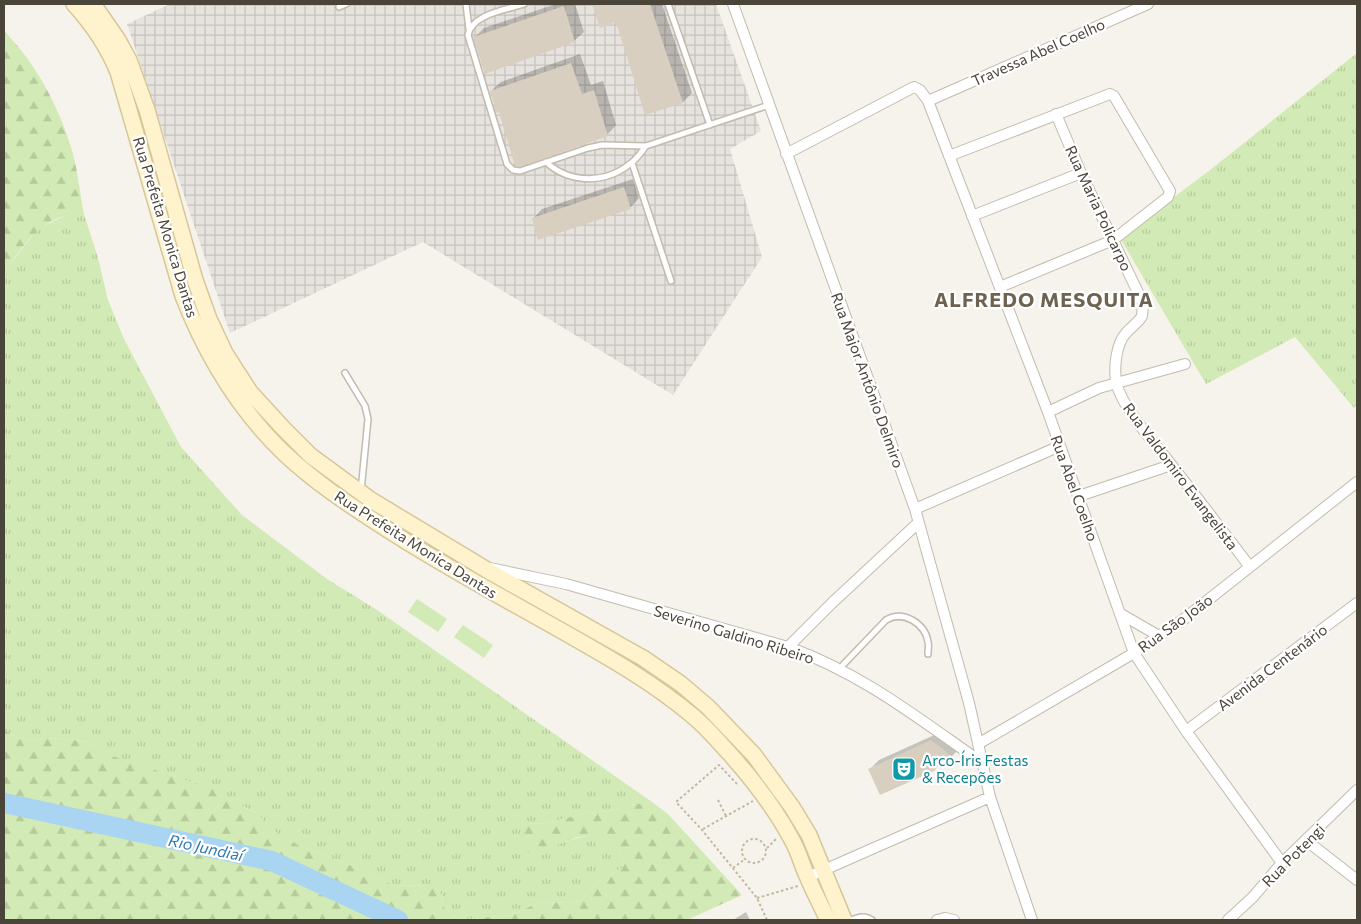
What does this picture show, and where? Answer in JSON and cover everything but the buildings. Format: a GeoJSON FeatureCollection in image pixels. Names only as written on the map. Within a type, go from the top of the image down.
{"type":"FeatureCollection","features":[{"type":"Feature","properties":{"kind":"main road","name":"Rua Prefeita Monica Dantas"},"geometry":{"type":"LineString","coordinates":[[74,4],[102,38],[118,72],[183,296],[205,346],[224,379],[263,430],[284,453],[313,479],[342,500],[416,548],[632,672],[696,719],[752,779],[772,805],[794,842],[805,881],[828,920]]}},
{"type":"Feature","properties":{"kind":"main road","name":"Rua Prefeita Monica Dantas"},"geometry":{"type":"LineString","coordinates":[[92,4],[118,40],[129,60],[139,85],[195,280],[209,319],[225,353],[250,392],[311,456],[361,494],[479,565],[643,658],[681,684],[708,707],[742,742],[768,773],[809,835],[844,920]]}},
{"type":"Feature","properties":{"kind":"street","name":"Rua Major Antônio Delmiro"},"geometry":{"type":"LineString","coordinates":[[733,4],[915,508],[969,703],[990,797],[1032,920]]}},
{"type":"Feature","properties":{"kind":"street","name":"Travessa Abel Coelho"},"geometry":{"type":"LineString","coordinates":[[928,101],[1148,4]]}},
{"type":"Feature","properties":{"kind":"street","name":"Rua Abel Coelho"},"geometry":{"type":"LineString","coordinates":[[786,154],[916,87],[928,101],[1048,412],[1134,653],[1186,731],[1282,863]]}},
{"type":"Feature","properties":{"kind":"street"},"geometry":{"type":"LineString","coordinates":[[949,156],[1108,94],[1114,96],[1170,193],[1113,240],[1000,287]]}},
{"type":"Feature","properties":{"kind":"street","name":"Rua Maria Policarpo"},"geometry":{"type":"LineString","coordinates":[[1056,114],[1141,299],[1144,310],[1140,320],[1125,334],[1120,343],[1116,365],[1116,382]]}},
{"type":"Feature","properties":{"kind":"street"},"geometry":{"type":"LineString","coordinates":[[972,216],[1082,173]]}},
{"type":"Feature","properties":{"kind":"street"},"geometry":{"type":"LineString","coordinates":[[1048,412],[1116,382],[1185,364]]}},
{"type":"Feature","properties":{"kind":"street","name":"Rua Valdomiro Evangelista"},"geometry":{"type":"LineString","coordinates":[[1116,382],[1130,411],[1250,567]]}},
{"type":"Feature","properties":{"kind":"street"},"geometry":{"type":"LineString","coordinates":[[915,508],[1060,446]]}},
{"type":"Feature","properties":{"kind":"street"},"geometry":{"type":"LineString","coordinates":[[1079,496],[1171,465]]}},
{"type":"Feature","properties":{"kind":"street","name":"Rua São João"},"geometry":{"type":"LineString","coordinates":[[978,744],[1134,653],[1159,636],[1357,482]]}},
{"type":"Feature","properties":{"kind":"street"},"geometry":{"type":"LineString","coordinates":[[788,647],[832,602],[918,523]]}},
{"type":"Feature","properties":{"kind":"street"},"geometry":{"type":"LineString","coordinates":[[471,580],[479,565]]}},
{"type":"Feature","properties":{"kind":"street","name":"Severino Galdino Ribeiro"},"geometry":{"type":"LineString","coordinates":[[479,565],[566,584],[788,647],[815,657],[840,668],[888,697],[981,762]]}},
{"type":"Feature","properties":{"kind":"street","name":"Avenida Centenário"},"geometry":{"type":"LineString","coordinates":[[1186,731],[1357,603]]}},
{"type":"Feature","properties":{"kind":"street"},"geometry":{"type":"LineString","coordinates":[[1121,614],[1159,636]]}},
{"type":"Feature","properties":{"kind":"street","name":"Rua Potengi"},"geometry":{"type":"LineString","coordinates":[[1228,920],[1253,897],[1282,863],[1307,841],[1357,790]]}},
{"type":"Feature","properties":{"kind":"street"},"geometry":{"type":"LineString","coordinates":[[805,881],[823,871],[990,797]]}},
{"type":"Feature","properties":{"kind":"street"},"geometry":{"type":"LineString","coordinates":[[1307,841],[1357,880]]}},
{"type":"Feature","properties":{"kind":"street"},"geometry":{"type":"LineString","coordinates":[[937,920],[945,918],[954,920]]}},
{"type":"Feature","properties":{"kind":"lane"},"geometry":{"type":"LineString","coordinates":[[339,7],[346,4]]}},
{"type":"Feature","properties":{"kind":"lane"},"geometry":{"type":"LineString","coordinates":[[466,4],[469,30],[468,40],[507,164],[513,170],[520,171],[602,145],[646,146],[769,106]]}},
{"type":"Feature","properties":{"kind":"lane"},"geometry":{"type":"LineString","coordinates":[[469,30],[480,18],[524,4]]}},
{"type":"Feature","properties":{"kind":"lane"},"geometry":{"type":"LineString","coordinates":[[668,4],[710,125]]}},
{"type":"Feature","properties":{"kind":"lane"},"geometry":{"type":"LineString","coordinates":[[546,162],[563,174],[573,178],[586,179],[610,175],[632,163],[646,146]]}},
{"type":"Feature","properties":{"kind":"lane"},"geometry":{"type":"LineString","coordinates":[[632,163],[671,281]]}},
{"type":"Feature","properties":{"kind":"lane"},"geometry":{"type":"LineString","coordinates":[[345,373],[367,412],[368,419],[361,494]]}},
{"type":"Feature","properties":{"kind":"lane"},"geometry":{"type":"LineString","coordinates":[[840,668],[886,620],[892,617],[906,617],[920,626],[928,643],[928,654]]}},
{"type":"Feature","properties":{"kind":"lane"},"geometry":{"type":"LineString","coordinates":[[851,920],[865,917],[872,920]]}},
{"type":"Feature","properties":{"kind":"path"},"geometry":{"type":"LineString","coordinates":[[739,786],[719,765],[676,802],[702,830],[757,898],[767,920]]}},
{"type":"Feature","properties":{"kind":"path"},"geometry":{"type":"LineString","coordinates":[[718,800],[726,816]]}},
{"type":"Feature","properties":{"kind":"path"},"geometry":{"type":"LineString","coordinates":[[702,830],[753,801],[758,808]]}},
{"type":"Feature","properties":{"kind":"path"},"geometry":{"type":"LineString","coordinates":[[766,849],[778,838],[781,844]]}},
{"type":"Feature","properties":{"kind":"path"},"geometry":{"type":"LineString","coordinates":[[751,839],[762,842],[766,849],[765,857],[759,862],[751,863],[745,859],[743,847],[751,839]]}},
{"type":"Feature","properties":{"kind":"path"},"geometry":{"type":"LineString","coordinates":[[732,869],[745,859]]}},
{"type":"Feature","properties":{"kind":"path"},"geometry":{"type":"LineString","coordinates":[[757,898],[805,881]]}},
{"type":"Feature","properties":{"kind":"shaded area"},"geometry":{"type":"Polygon","coordinates":[[[170,4],[716,4],[761,131],[730,149],[762,257],[673,395],[423,242],[230,333],[127,24],[170,4]]]}},
{"type":"Feature","properties":{"kind":"green space"},"geometry":{"type":"Polygon","coordinates":[[[4,31],[37,72],[62,121],[75,161],[84,214],[69,215],[46,224],[28,240],[4,271],[4,31]]]}},
{"type":"Feature","properties":{"kind":"green space"},"geometry":{"type":"Polygon","coordinates":[[[1357,53],[1357,405],[1354,408],[1295,337],[1206,384],[1120,238],[1210,170],[1357,53]]]}},
{"type":"Feature","properties":{"kind":"green space"},"geometry":{"type":"Polygon","coordinates":[[[69,214],[84,214],[98,258],[108,300],[124,339],[181,447],[242,515],[327,579],[377,610],[652,802],[630,805],[609,811],[585,813],[547,823],[528,824],[566,842],[576,838],[599,836],[609,840],[621,851],[623,867],[594,885],[583,899],[568,903],[550,902],[533,905],[512,915],[459,920],[444,908],[442,895],[432,885],[395,886],[355,867],[298,845],[274,831],[255,812],[229,800],[215,790],[105,754],[87,742],[60,738],[34,740],[18,738],[4,730],[4,271],[39,228],[69,214]]]}},
{"type":"Feature","properties":{"kind":"green space"},"geometry":{"type":"Polygon","coordinates":[[[417,599],[447,619],[438,632],[408,612],[417,599]]]}},
{"type":"Feature","properties":{"kind":"green space"},"geometry":{"type":"Polygon","coordinates":[[[463,625],[493,645],[484,658],[454,637],[463,625]]]}},
{"type":"Feature","properties":{"kind":"green space"},"geometry":{"type":"Polygon","coordinates":[[[4,730],[18,738],[34,740],[60,738],[87,742],[106,754],[216,790],[229,800],[255,812],[274,831],[298,845],[355,867],[395,886],[432,885],[442,895],[444,908],[459,920],[4,920],[4,730]]]}},
{"type":"Feature","properties":{"kind":"green space"},"geometry":{"type":"Polygon","coordinates":[[[652,802],[668,814],[742,895],[687,920],[459,920],[512,915],[533,905],[550,902],[568,903],[583,899],[594,885],[623,867],[621,851],[609,840],[594,836],[578,837],[533,854],[519,849],[520,837],[528,824],[547,823],[585,813],[609,811],[630,805],[652,802]]]}},
{"type":"Feature","properties":{"kind":"waterway","name":"Rio Jundiaí"},"geometry":{"type":"LineString","coordinates":[[4,803],[272,861],[398,920]]}},
{"type":"Feature","properties":{"kind":"place","name":"Arco-Íris Festas & Recepões"},"geometry":{"type":"Point","coordinates":[904,769]}},
{"type":"Feature","properties":{"kind":"district","name":"ALFREDO MESQUITA"},"geometry":{"type":"Point","coordinates":[1044,299]}}]}
